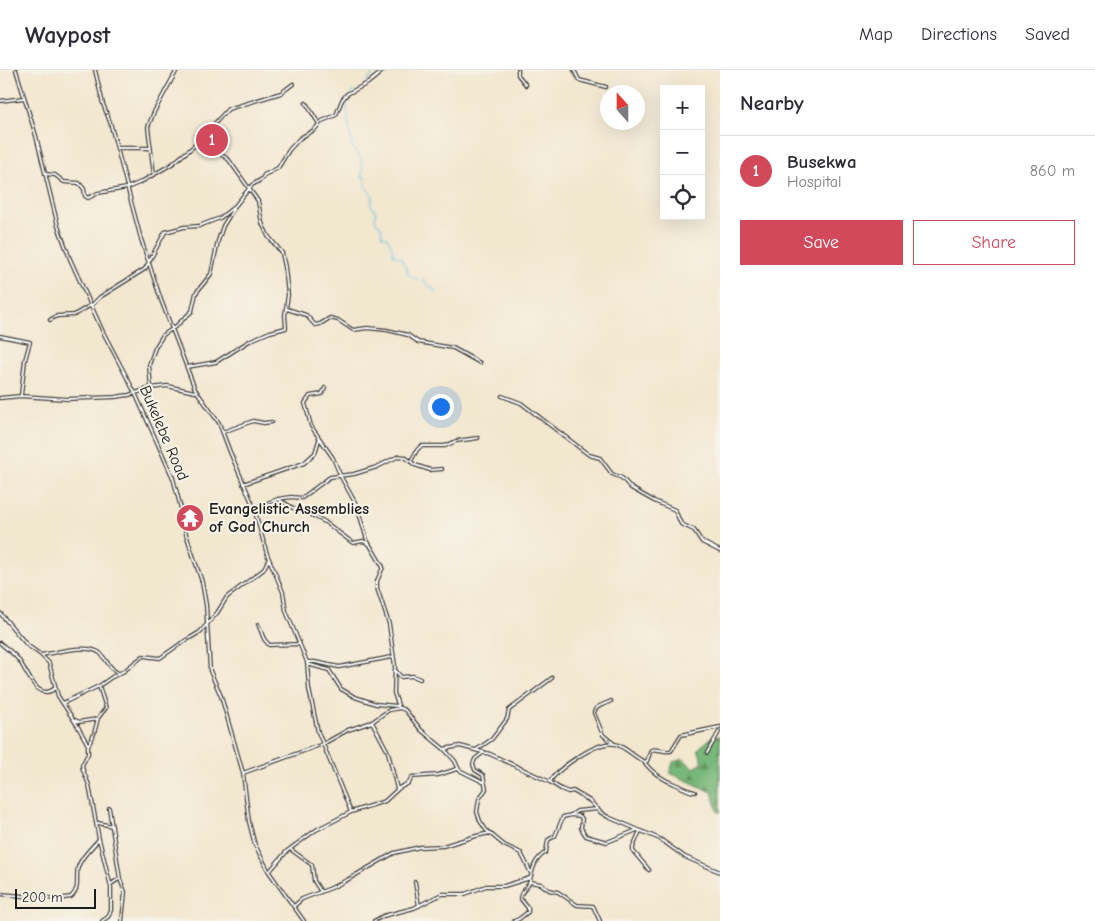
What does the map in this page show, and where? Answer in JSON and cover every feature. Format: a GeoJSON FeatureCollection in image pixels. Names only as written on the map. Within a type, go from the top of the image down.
{"type":"FeatureCollection","features":[{"type":"Feature","properties":{"kind":"street","name":"Bukelebe Road"},"geometry":{"type":"LineString","coordinates":[[16,70],[58,226],[70,259],[135,393],[173,478],[186,534],[202,582],[210,671],[221,696],[243,773],[252,838],[269,872],[304,921]]}},
{"type":"Feature","properties":{"kind":"street"},"geometry":{"type":"LineString","coordinates":[[95,70],[127,188],[171,328],[196,392],[217,419],[223,432],[253,508],[269,559],[282,588],[286,611],[307,663],[312,704],[318,732],[351,812]]}},
{"type":"Feature","properties":{"kind":"street"},"geometry":{"type":"LineString","coordinates":[[154,174],[147,130],[149,121],[177,70]]}},
{"type":"Feature","properties":{"kind":"street"},"geometry":{"type":"LineString","coordinates":[[151,388],[150,358],[158,340],[191,312],[196,293],[211,274],[223,226],[248,188],[262,180],[264,175],[276,170],[297,141],[325,119],[336,115],[342,100],[347,94],[368,83],[384,70]]}},
{"type":"Feature","properties":{"kind":"street"},"geometry":{"type":"LineString","coordinates":[[518,70],[518,75],[526,85]]}},
{"type":"Feature","properties":{"kind":"street"},"geometry":{"type":"LineString","coordinates":[[574,70],[579,80],[600,85]]}},
{"type":"Feature","properties":{"kind":"street"},"geometry":{"type":"LineString","coordinates":[[45,174],[55,175],[64,182],[79,183],[84,189],[85,196],[88,198],[98,193],[127,188],[172,164],[201,140],[228,108],[281,94],[293,84]]}},
{"type":"Feature","properties":{"kind":"street"},"geometry":{"type":"LineString","coordinates":[[0,100],[24,98]]}},
{"type":"Feature","properties":{"kind":"street"},"geometry":{"type":"LineString","coordinates":[[306,103],[319,124]]}},
{"type":"Feature","properties":{"kind":"street"},"geometry":{"type":"LineString","coordinates":[[187,368],[216,362],[251,340],[286,328],[285,314],[288,295],[282,255],[268,236],[262,223],[259,205],[229,160],[201,140]]}},
{"type":"Feature","properties":{"kind":"street"},"geometry":{"type":"LineString","coordinates":[[117,148],[149,148]]}},
{"type":"Feature","properties":{"kind":"street"},"geometry":{"type":"LineString","coordinates":[[50,320],[57,316],[74,315],[145,269],[150,263],[165,232],[184,227],[199,226],[217,220],[235,206]]}},
{"type":"Feature","properties":{"kind":"street"},"geometry":{"type":"LineString","coordinates":[[287,309],[306,315],[315,325],[330,318],[341,322],[353,330],[367,328],[387,330],[408,335],[418,342],[453,348],[480,363]]}},
{"type":"Feature","properties":{"kind":"street"},"geometry":{"type":"LineString","coordinates":[[0,336],[30,342],[25,360],[21,396]]}},
{"type":"Feature","properties":{"kind":"street"},"geometry":{"type":"LineString","coordinates":[[0,397],[85,399],[124,396],[151,388],[172,386],[196,392]]}},
{"type":"Feature","properties":{"kind":"street"},"geometry":{"type":"LineString","coordinates":[[325,388],[322,394],[310,396],[304,404],[311,426],[333,458],[340,477],[359,510],[369,544],[383,567],[377,582],[377,588],[388,624],[395,669],[393,688],[399,707]]}},
{"type":"Feature","properties":{"kind":"street"},"geometry":{"type":"LineString","coordinates":[[502,396],[521,403],[589,455],[600,458],[612,474],[622,478],[631,488],[675,510],[681,524],[694,530],[702,542],[720,551]]}},
{"type":"Feature","properties":{"kind":"street"},"geometry":{"type":"LineString","coordinates":[[223,432],[253,421],[272,422]]}},
{"type":"Feature","properties":{"kind":"street"},"geometry":{"type":"LineString","coordinates":[[411,461],[421,446],[445,446],[456,440],[478,438]]}},
{"type":"Feature","properties":{"kind":"street"},"geometry":{"type":"LineString","coordinates":[[243,484],[304,463],[313,455],[319,440]]}},
{"type":"Feature","properties":{"kind":"street"},"geometry":{"type":"LineString","coordinates":[[253,508],[278,499],[302,498],[328,478],[340,477],[377,467],[399,456],[407,457],[411,461],[430,470],[442,469]]}},
{"type":"Feature","properties":{"kind":"street"},"geometry":{"type":"LineString","coordinates":[[278,499],[325,522],[353,543],[362,542],[369,544]]}},
{"type":"Feature","properties":{"kind":"street"},"geometry":{"type":"LineString","coordinates":[[62,703],[99,686],[142,656],[161,657],[197,635],[218,613],[227,597],[263,570],[269,559]]}},
{"type":"Feature","properties":{"kind":"street"},"geometry":{"type":"LineString","coordinates":[[0,613],[27,645],[47,660],[51,666],[55,688],[88,746]]}},
{"type":"Feature","properties":{"kind":"street"},"geometry":{"type":"LineString","coordinates":[[258,624],[269,646],[299,644]]}},
{"type":"Feature","properties":{"kind":"street"},"geometry":{"type":"LineString","coordinates":[[0,643],[18,659],[39,690],[48,692],[55,688]]}},
{"type":"Feature","properties":{"kind":"street"},"geometry":{"type":"LineString","coordinates":[[41,655],[68,649],[88,649],[100,653],[113,670],[120,673]]}},
{"type":"Feature","properties":{"kind":"street"},"geometry":{"type":"LineString","coordinates":[[307,663],[313,661],[339,667],[393,656]]}},
{"type":"Feature","properties":{"kind":"street"},"geometry":{"type":"LineString","coordinates":[[307,663],[328,670],[341,689],[355,697],[376,704],[399,707],[404,710],[416,726],[445,750],[455,761],[458,768],[485,783]]}},
{"type":"Feature","properties":{"kind":"street"},"geometry":{"type":"LineString","coordinates":[[395,669],[401,677],[413,676],[420,679]]}},
{"type":"Feature","properties":{"kind":"street"},"geometry":{"type":"LineString","coordinates":[[476,750],[492,738],[507,719],[509,710],[552,678]]}},
{"type":"Feature","properties":{"kind":"street"},"geometry":{"type":"LineString","coordinates":[[99,686],[106,708],[98,718],[94,734],[88,746],[88,755],[82,767],[89,785],[99,839],[111,884],[111,910],[108,917],[102,921]]}},
{"type":"Feature","properties":{"kind":"street"},"geometry":{"type":"LineString","coordinates":[[611,701],[598,706],[594,713],[602,735],[644,762],[652,771],[666,781],[695,792]]}},
{"type":"Feature","properties":{"kind":"street"},"geometry":{"type":"LineString","coordinates":[[243,773],[323,744],[348,730],[372,722],[386,712],[399,707]]}},
{"type":"Feature","properties":{"kind":"street"},"geometry":{"type":"LineString","coordinates":[[73,719],[79,722],[98,718]]}},
{"type":"Feature","properties":{"kind":"street"},"geometry":{"type":"LineString","coordinates":[[372,722],[388,752],[397,790]]}},
{"type":"Feature","properties":{"kind":"street"},"geometry":{"type":"LineString","coordinates":[[644,762],[647,761],[652,749],[663,752],[671,751],[681,735],[719,727],[719,733],[707,753]]}},
{"type":"Feature","properties":{"kind":"street"},"geometry":{"type":"LineString","coordinates":[[550,782],[553,777],[578,756],[605,745],[615,744]]}},
{"type":"Feature","properties":{"kind":"street"},"geometry":{"type":"LineString","coordinates":[[445,750],[460,746],[484,752],[550,782],[561,789],[573,791],[587,799],[608,817],[660,840],[685,857],[720,872]]}},
{"type":"Feature","properties":{"kind":"street"},"geometry":{"type":"LineString","coordinates":[[484,752],[475,759],[473,764],[475,770],[482,776],[486,790],[479,796],[477,812],[480,821],[485,829],[506,847],[521,853],[531,873]]}},
{"type":"Feature","properties":{"kind":"street"},"geometry":{"type":"LineString","coordinates":[[269,872],[285,852],[316,830],[351,812],[385,801],[397,790],[409,783],[412,777],[436,775],[458,768]]}},
{"type":"Feature","properties":{"kind":"street"},"geometry":{"type":"LineString","coordinates":[[109,808],[120,879],[125,890],[122,921]]}},
{"type":"Feature","properties":{"kind":"street"},"geometry":{"type":"LineString","coordinates":[[571,815],[577,810],[598,809]]}},
{"type":"Feature","properties":{"kind":"street"},"geometry":{"type":"LineString","coordinates":[[516,921],[528,912],[520,897],[522,890],[530,882],[531,873],[537,858],[546,851],[548,840],[555,836],[564,817],[571,815],[580,816],[583,822],[581,828],[586,836],[604,842],[612,842],[638,830]]}},
{"type":"Feature","properties":{"kind":"street"},"geometry":{"type":"LineString","coordinates":[[96,822],[112,826]]}},
{"type":"Feature","properties":{"kind":"street"},"geometry":{"type":"LineString","coordinates":[[638,830],[633,850],[650,870]]}},
{"type":"Feature","properties":{"kind":"street"},"geometry":{"type":"LineString","coordinates":[[294,906],[302,899],[354,876],[394,853],[420,847],[443,846],[490,833]]}},
{"type":"Feature","properties":{"kind":"street"},"geometry":{"type":"LineString","coordinates":[[0,894],[58,900],[71,897],[77,888],[77,870],[80,862],[99,839]]}},
{"type":"Feature","properties":{"kind":"street"},"geometry":{"type":"LineString","coordinates":[[290,849],[312,865],[314,881],[321,892]]}},
{"type":"Feature","properties":{"kind":"street"},"geometry":{"type":"LineString","coordinates":[[374,921],[383,916],[419,906],[442,894],[465,894],[481,888],[504,886],[530,878]]}},
{"type":"Feature","properties":{"kind":"street"},"geometry":{"type":"LineString","coordinates":[[111,884],[120,879]]}},
{"type":"Feature","properties":{"kind":"street"},"geometry":{"type":"LineString","coordinates":[[415,882],[419,906]]}},
{"type":"Feature","properties":{"kind":"street"},"geometry":{"type":"LineString","coordinates":[[530,882],[541,884],[549,890],[558,892],[577,905],[593,906],[600,921]]}},
{"type":"Feature","properties":{"kind":"green space"},"geometry":{"type":"Polygon","coordinates":[[[720,736],[720,813],[718,812],[712,792],[670,773],[673,762],[683,759],[694,768],[703,763],[698,749],[712,737],[720,736]]]}},
{"type":"Feature","properties":{"kind":"waterway"},"geometry":{"type":"LineString","coordinates":[[367,83],[375,70]]}},
{"type":"Feature","properties":{"kind":"waterway"},"geometry":{"type":"LineString","coordinates":[[353,91],[352,97],[347,99],[351,137],[355,152],[362,160],[361,177],[365,177],[366,187],[373,196],[371,206],[376,212],[375,219],[377,224],[381,226],[382,236],[387,237],[392,247],[393,255],[401,258],[408,274],[419,281],[422,278],[436,293]]}},
{"type":"Feature","properties":{"kind":"place","name":"Busekwa"},"geometry":{"type":"Point","coordinates":[212,140]}},
{"type":"Feature","properties":{"kind":"place","name":"Evangelistic Assemblies of God Church"},"geometry":{"type":"Point","coordinates":[190,518]}}]}
